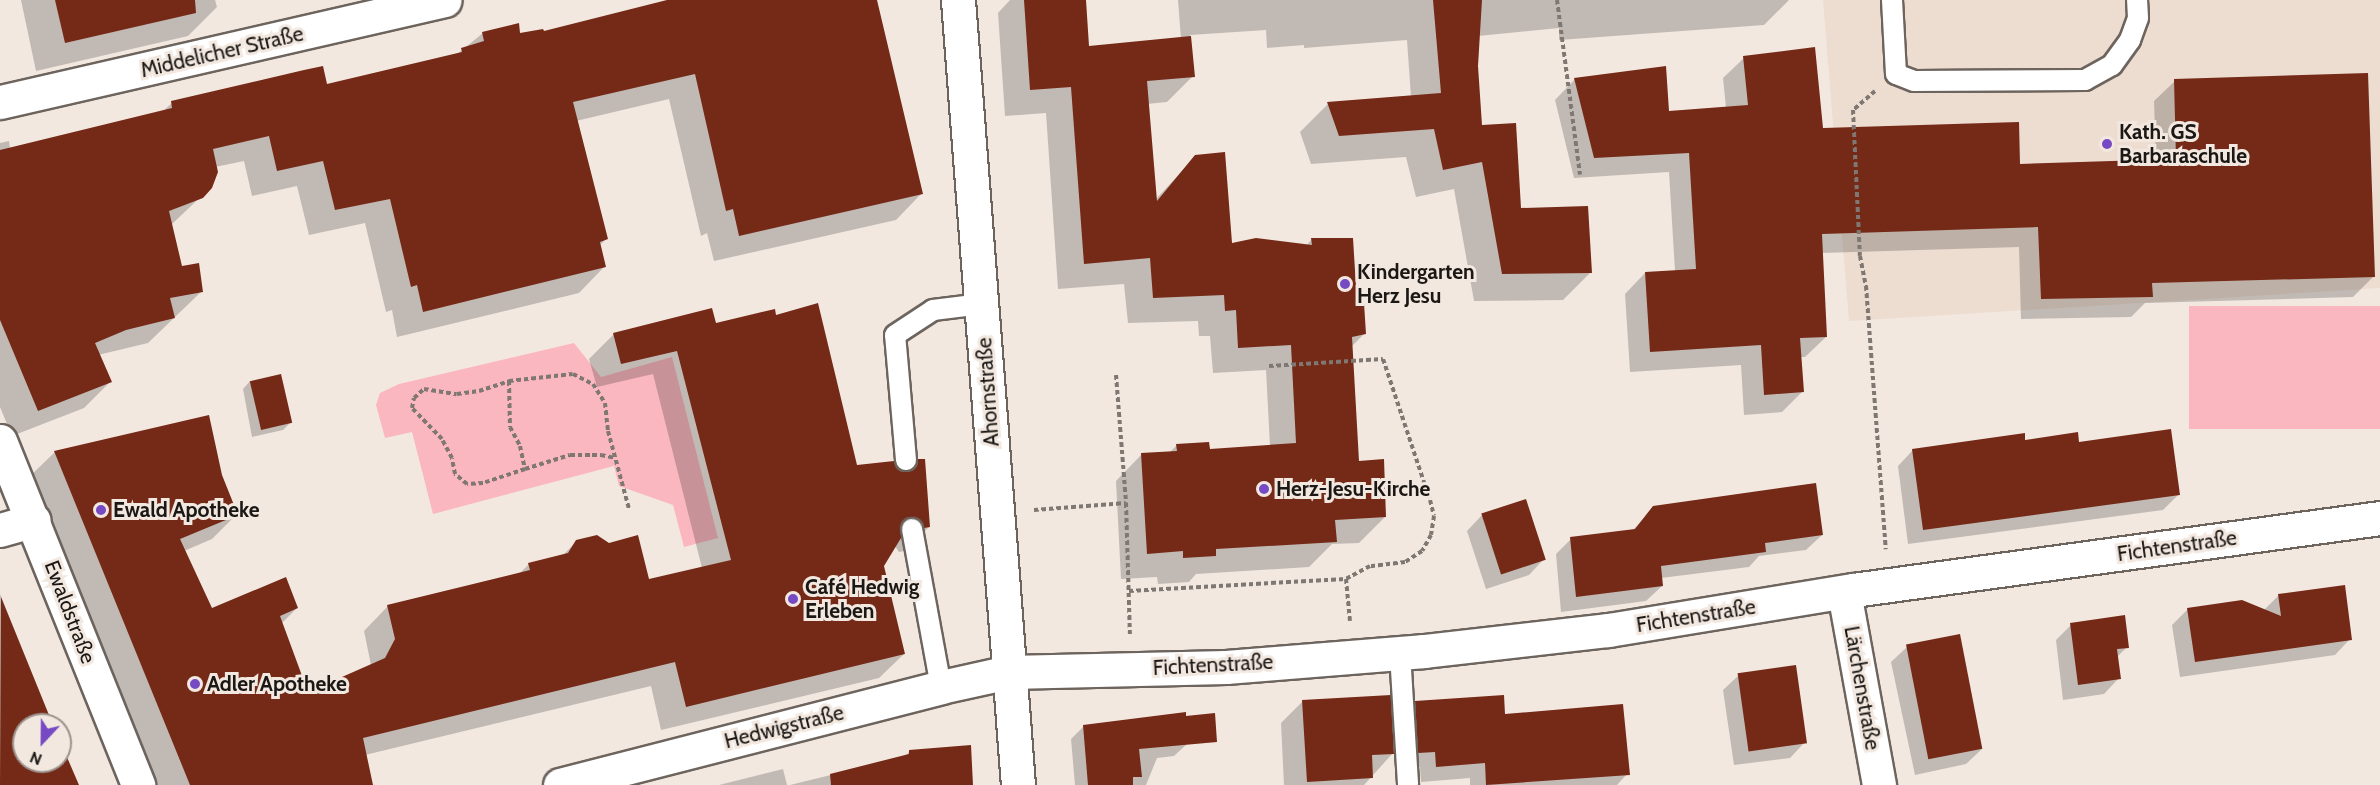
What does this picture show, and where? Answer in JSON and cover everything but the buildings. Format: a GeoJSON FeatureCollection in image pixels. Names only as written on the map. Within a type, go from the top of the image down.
{"type":"FeatureCollection","features":[{"type":"Feature","properties":{"kind":"street","name":"Middelicher Straße"},"geometry":{"type":"LineString","coordinates":[[0,102],[361,10],[444,0]]}},
{"type":"Feature","properties":{"kind":"street","name":"Ahornstraße"},"geometry":{"type":"LineString","coordinates":[[958,0],[1018,785]]}},
{"type":"Feature","properties":{"kind":"street","name":"Ewaldstraße"},"geometry":{"type":"LineString","coordinates":[[0,441],[34,520],[138,785]]}},
{"type":"Feature","properties":{"kind":"street","name":"Fichtenstraße"},"geometry":{"type":"LineString","coordinates":[[1009,672],[1226,667],[1400,653],[1608,630],[1889,585],[2380,518]]}},
{"type":"Feature","properties":{"kind":"street"},"geometry":{"type":"LineString","coordinates":[[0,530],[34,520]]}},
{"type":"Feature","properties":{"kind":"street","name":"Lärchenstraße"},"geometry":{"type":"LineString","coordinates":[[1844,592],[1879,785]]}},
{"type":"Feature","properties":{"kind":"street","name":"Hedwigstraße"},"geometry":{"type":"LineString","coordinates":[[560,785],[941,687],[1009,672]]}},
{"type":"Feature","properties":{"kind":"lane"},"geometry":{"type":"LineString","coordinates":[[1892,0],[1896,74],[1914,81],[2085,80],[2112,65],[2130,40],[2138,18],[2137,0]]}},
{"type":"Feature","properties":{"kind":"lane"},"geometry":{"type":"LineString","coordinates":[[906,460],[895,335],[933,310],[982,304]]}},
{"type":"Feature","properties":{"kind":"lane"},"geometry":{"type":"LineString","coordinates":[[912,529],[941,687]]}},
{"type":"Feature","properties":{"kind":"lane"},"geometry":{"type":"LineString","coordinates":[[1400,653],[1408,785]]}},
{"type":"Feature","properties":{"kind":"path"},"geometry":{"type":"LineString","coordinates":[[1557,0],[1580,174]]}},
{"type":"Feature","properties":{"kind":"path"},"geometry":{"type":"LineString","coordinates":[[1889,585],[1866,286],[1860,256],[1853,110],[1896,74]]}},
{"type":"Feature","properties":{"kind":"path"},"geometry":{"type":"LineString","coordinates":[[1129,591],[1346,579],[1370,566],[1405,562],[1422,551],[1431,535],[1434,516],[1383,359],[1269,366]]}},
{"type":"Feature","properties":{"kind":"path"},"geometry":{"type":"LineString","coordinates":[[615,458],[601,455],[570,455],[483,483],[467,484],[455,474],[452,458],[442,439],[412,408],[414,398],[424,390],[468,393],[509,381],[573,374],[593,384],[605,403],[615,458],[629,509]]}},
{"type":"Feature","properties":{"kind":"path"},"geometry":{"type":"LineString","coordinates":[[1116,375],[1126,503],[1131,669]]}},
{"type":"Feature","properties":{"kind":"path"},"geometry":{"type":"LineString","coordinates":[[509,381],[510,427],[520,446],[525,469]]}},
{"type":"Feature","properties":{"kind":"path"},"geometry":{"type":"LineString","coordinates":[[997,513],[1126,503]]}},
{"type":"Feature","properties":{"kind":"path"},"geometry":{"type":"LineString","coordinates":[[1346,579],[1352,657]]}},
{"type":"Feature","properties":{"kind":"shaded area","name":"Kath. GS Barbaraschule"},"geometry":{"type":"Polygon","coordinates":[[[1823,0],[2380,0],[2380,288],[1849,321],[1823,0]]]}},
{"type":"Feature","properties":{"kind":"shaded area"},"geometry":{"type":"Polygon","coordinates":[[[2189,306],[2380,306],[2380,429],[2189,429],[2189,306]]]}},
{"type":"Feature","properties":{"kind":"shaded area"},"geometry":{"type":"Polygon","coordinates":[[[574,343],[601,377],[672,357],[718,538],[684,547],[673,505],[619,486],[614,466],[433,514],[412,432],[385,438],[376,405],[380,393],[399,384],[574,343]]]}},
{"type":"Feature","properties":{"kind":"place","name":"Kath. GS Barbaraschule"},"geometry":{"type":"Point","coordinates":[2107,144]}},
{"type":"Feature","properties":{"kind":"place","name":"Kindergarten Herz Jesu"},"geometry":{"type":"Point","coordinates":[1345,284]}},
{"type":"Feature","properties":{"kind":"place","name":"Herz-Jesu-Kirche"},"geometry":{"type":"Point","coordinates":[1264,489]}},
{"type":"Feature","properties":{"kind":"place","name":"Ewald Apotheke"},"geometry":{"type":"Point","coordinates":[101,510]}},
{"type":"Feature","properties":{"kind":"place","name":"Café Hedwig Erleben"},"geometry":{"type":"Point","coordinates":[793,599]}},
{"type":"Feature","properties":{"kind":"place","name":"Adler Apotheke"},"geometry":{"type":"Point","coordinates":[195,684]}}]}
